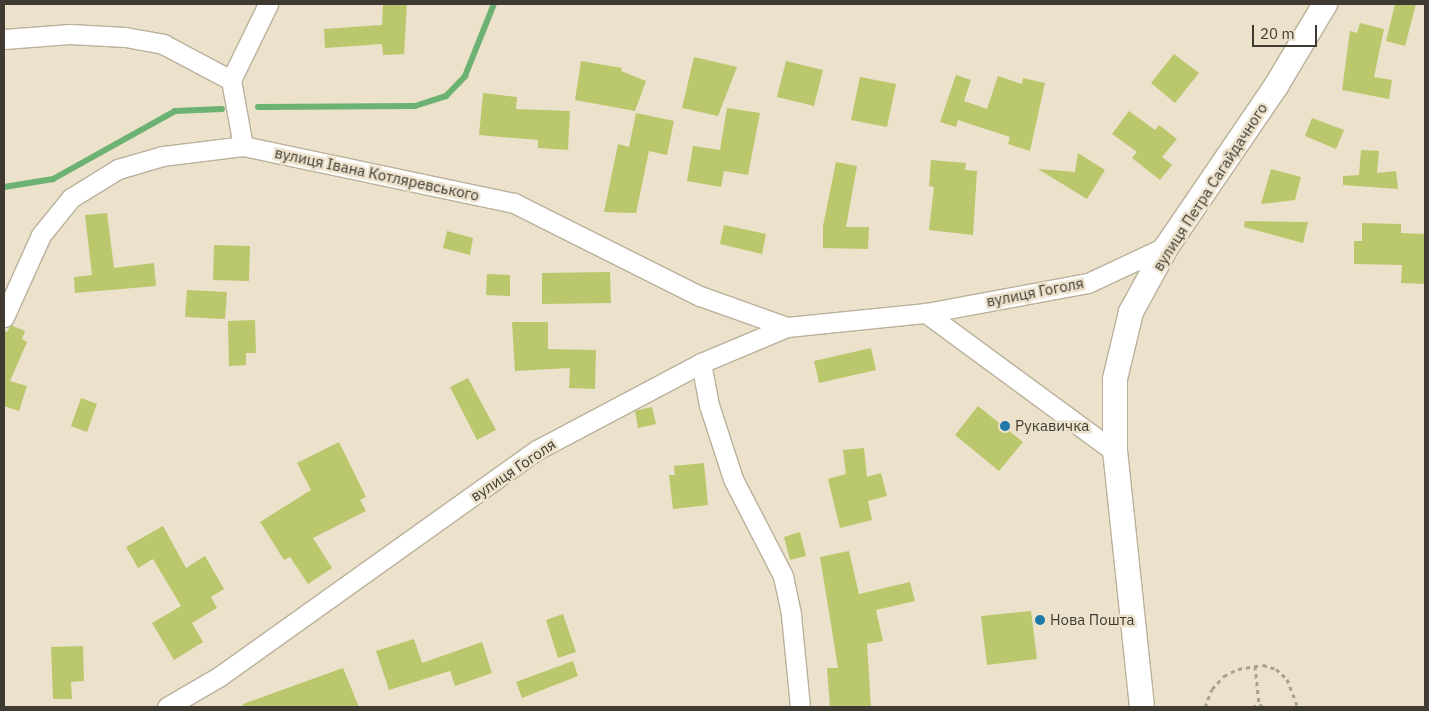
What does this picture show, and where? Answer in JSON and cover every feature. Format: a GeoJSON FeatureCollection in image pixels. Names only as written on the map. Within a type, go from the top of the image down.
{"type":"FeatureCollection","features":[{"type":"Feature","properties":{"kind":"street"},"geometry":{"type":"LineString","coordinates":[[243,146],[232,80],[268,4]]}},
{"type":"Feature","properties":{"kind":"street","name":"вулиця Петра Сагайдачного"},"geometry":{"type":"LineString","coordinates":[[1142,707],[1114,452],[1115,379],[1131,312],[1167,246],[1276,86],[1325,4]]}},
{"type":"Feature","properties":{"kind":"street"},"geometry":{"type":"LineString","coordinates":[[4,39],[70,34],[125,36],[163,44],[232,80]]}},
{"type":"Feature","properties":{"kind":"street","name":"вулиця Івана Котляревського"},"geometry":{"type":"LineString","coordinates":[[4,317],[41,235],[71,198],[118,169],[163,156],[243,146],[514,203],[700,296],[787,327]]}},
{"type":"Feature","properties":{"kind":"street","name":"вулиця Гоголя"},"geometry":{"type":"LineString","coordinates":[[167,707],[220,676],[538,450],[702,363],[787,327],[926,313],[1088,283],[1167,246]]}},
{"type":"Feature","properties":{"kind":"street"},"geometry":{"type":"LineString","coordinates":[[926,313],[1114,452]]}},
{"type":"Feature","properties":{"kind":"street"},"geometry":{"type":"LineString","coordinates":[[702,363],[709,405],[733,479],[783,576],[791,615],[800,707]]}},
{"type":"Feature","properties":{"kind":"path"},"geometry":{"type":"LineString","coordinates":[[1255,666],[1259,705]]}},
{"type":"Feature","properties":{"kind":"path"},"geometry":{"type":"LineString","coordinates":[[1205,707],[1212,688],[1224,676],[1255,666],[1270,667],[1282,674],[1290,685],[1298,707]]}},
{"type":"Feature","properties":{"kind":"path"},"geometry":{"type":"LineString","coordinates":[[1252,707],[1259,705],[1269,707]]}},
{"type":"Feature","properties":{"kind":"building"},"geometry":{"type":"Polygon","coordinates":[[[383,4],[407,4],[404,54],[383,55],[382,44],[325,48],[324,29],[382,25],[383,4]]]}},
{"type":"Feature","properties":{"kind":"building"},"geometry":{"type":"Polygon","coordinates":[[[1395,4],[1416,4],[1405,46],[1386,41],[1395,4]]]}},
{"type":"Feature","properties":{"kind":"building"},"geometry":{"type":"Polygon","coordinates":[[[1360,23],[1384,29],[1374,77],[1392,80],[1389,99],[1342,90],[1350,31],[1357,33],[1360,23]]]}},
{"type":"Feature","properties":{"kind":"building"},"geometry":{"type":"Polygon","coordinates":[[[1174,54],[1199,73],[1175,103],[1151,83],[1174,54]]]}},
{"type":"Feature","properties":{"kind":"building"},"geometry":{"type":"Polygon","coordinates":[[[694,57],[737,67],[718,116],[682,108],[694,57]]]}},
{"type":"Feature","properties":{"kind":"building"},"geometry":{"type":"Polygon","coordinates":[[[581,61],[622,68],[621,71],[646,81],[635,111],[575,100],[581,61]]]}},
{"type":"Feature","properties":{"kind":"building"},"geometry":{"type":"Polygon","coordinates":[[[786,61],[823,70],[814,106],[777,97],[786,61]]]}},
{"type":"Feature","properties":{"kind":"building"},"geometry":{"type":"Polygon","coordinates":[[[956,75],[971,80],[964,101],[987,109],[998,76],[1022,84],[1023,78],[1045,83],[1030,151],[1008,144],[1010,137],[958,120],[956,127],[940,122],[956,75]]]}},
{"type":"Feature","properties":{"kind":"building"},"geometry":{"type":"Polygon","coordinates":[[[860,77],[896,84],[887,127],[851,120],[860,77]]]}},
{"type":"Feature","properties":{"kind":"building"},"geometry":{"type":"Polygon","coordinates":[[[483,93],[517,97],[516,109],[570,111],[568,150],[538,148],[538,140],[479,135],[483,93]]]}},
{"type":"Feature","properties":{"kind":"building"},"geometry":{"type":"Polygon","coordinates":[[[727,108],[760,113],[748,175],[724,171],[721,187],[687,181],[693,146],[720,150],[727,108]]]}},
{"type":"Feature","properties":{"kind":"building"},"geometry":{"type":"Polygon","coordinates":[[[1129,111],[1155,130],[1159,125],[1177,139],[1162,157],[1172,165],[1160,180],[1132,158],[1137,152],[1112,134],[1129,111]]]}},
{"type":"Feature","properties":{"kind":"building"},"geometry":{"type":"Polygon","coordinates":[[[636,113],[674,121],[667,155],[649,151],[636,213],[604,212],[618,144],[629,147],[636,113]]]}},
{"type":"Feature","properties":{"kind":"building"},"geometry":{"type":"Polygon","coordinates":[[[1312,118],[1344,130],[1336,149],[1305,136],[1312,118]]]}},
{"type":"Feature","properties":{"kind":"building"},"geometry":{"type":"Polygon","coordinates":[[[1361,150],[1379,151],[1377,173],[1396,171],[1398,189],[1343,185],[1343,176],[1359,175],[1361,150]]]}},
{"type":"Feature","properties":{"kind":"building"},"geometry":{"type":"Polygon","coordinates":[[[1078,153],[1105,170],[1087,199],[1038,169],[1075,172],[1078,153]]]}},
{"type":"Feature","properties":{"kind":"building"},"geometry":{"type":"Polygon","coordinates":[[[931,160],[966,163],[965,170],[977,171],[973,235],[929,230],[934,187],[929,186],[931,160]]]}},
{"type":"Feature","properties":{"kind":"building"},"geometry":{"type":"Polygon","coordinates":[[[836,162],[857,166],[846,227],[869,227],[868,249],[823,248],[823,226],[836,162]]]}},
{"type":"Feature","properties":{"kind":"building"},"geometry":{"type":"Polygon","coordinates":[[[1271,169],[1301,177],[1295,200],[1261,204],[1271,169]]]}},
{"type":"Feature","properties":{"kind":"building"},"geometry":{"type":"Polygon","coordinates":[[[107,213],[114,268],[154,263],[156,286],[75,293],[74,277],[92,275],[85,215],[107,213]]]}},
{"type":"Feature","properties":{"kind":"building"},"geometry":{"type":"Polygon","coordinates":[[[1245,221],[1308,222],[1303,243],[1244,227],[1245,221]]]}},
{"type":"Feature","properties":{"kind":"building"},"geometry":{"type":"Polygon","coordinates":[[[1362,223],[1401,224],[1401,233],[1425,234],[1425,284],[1401,283],[1402,265],[1354,264],[1354,241],[1362,241],[1362,223]]]}},
{"type":"Feature","properties":{"kind":"building"},"geometry":{"type":"Polygon","coordinates":[[[724,225],[766,234],[762,254],[720,244],[724,225]]]}},
{"type":"Feature","properties":{"kind":"building"},"geometry":{"type":"Polygon","coordinates":[[[447,231],[473,238],[470,255],[443,248],[447,231]]]}},
{"type":"Feature","properties":{"kind":"building"},"geometry":{"type":"Polygon","coordinates":[[[214,245],[250,246],[249,281],[213,280],[214,245]]]}},
{"type":"Feature","properties":{"kind":"building"},"geometry":{"type":"Polygon","coordinates":[[[610,272],[611,303],[542,304],[542,273],[610,272]]]}},
{"type":"Feature","properties":{"kind":"building"},"geometry":{"type":"Polygon","coordinates":[[[487,274],[510,275],[510,296],[486,295],[487,274]]]}},
{"type":"Feature","properties":{"kind":"building"},"geometry":{"type":"Polygon","coordinates":[[[187,290],[227,292],[225,319],[185,317],[187,290]]]}},
{"type":"Feature","properties":{"kind":"building"},"geometry":{"type":"Polygon","coordinates":[[[255,320],[256,353],[246,353],[246,365],[229,366],[228,321],[255,320]]]}},
{"type":"Feature","properties":{"kind":"building"},"geometry":{"type":"Polygon","coordinates":[[[512,322],[548,322],[548,349],[596,350],[595,389],[569,388],[570,368],[515,371],[512,322]]]}},
{"type":"Feature","properties":{"kind":"building"},"geometry":{"type":"Polygon","coordinates":[[[11,325],[25,331],[22,339],[27,342],[10,381],[27,386],[19,411],[4,406],[4,331],[7,332],[11,325]]]}},
{"type":"Feature","properties":{"kind":"building"},"geometry":{"type":"Polygon","coordinates":[[[871,348],[876,370],[819,383],[814,361],[871,348]]]}},
{"type":"Feature","properties":{"kind":"building"},"geometry":{"type":"Polygon","coordinates":[[[468,378],[496,430],[477,440],[450,387],[468,378]]]}},
{"type":"Feature","properties":{"kind":"building"},"geometry":{"type":"Polygon","coordinates":[[[81,398],[97,404],[87,432],[71,426],[81,398]]]}},
{"type":"Feature","properties":{"kind":"building"},"geometry":{"type":"Polygon","coordinates":[[[978,406],[1023,442],[999,471],[955,435],[978,406]]]}},
{"type":"Feature","properties":{"kind":"building"},"geometry":{"type":"Polygon","coordinates":[[[652,407],[656,424],[638,428],[635,411],[652,407]]]}},
{"type":"Feature","properties":{"kind":"building"},"geometry":{"type":"Polygon","coordinates":[[[339,442],[366,497],[360,500],[366,511],[313,538],[332,568],[308,584],[290,557],[284,560],[260,522],[311,490],[297,463],[339,442]]]}},
{"type":"Feature","properties":{"kind":"building"},"geometry":{"type":"Polygon","coordinates":[[[864,448],[867,477],[881,473],[887,496],[868,501],[872,520],[840,528],[828,479],[846,474],[843,450],[864,448]]]}},
{"type":"Feature","properties":{"kind":"building"},"geometry":{"type":"Polygon","coordinates":[[[704,463],[708,505],[673,509],[669,475],[675,475],[674,466],[704,463]]]}},
{"type":"Feature","properties":{"kind":"building"},"geometry":{"type":"Polygon","coordinates":[[[163,526],[186,568],[205,556],[224,589],[211,597],[217,608],[192,623],[203,642],[174,660],[152,623],[181,606],[153,559],[138,568],[126,547],[163,526]]]}},
{"type":"Feature","properties":{"kind":"building"},"geometry":{"type":"Polygon","coordinates":[[[800,532],[806,556],[790,560],[784,537],[800,532]]]}},
{"type":"Feature","properties":{"kind":"building"},"geometry":{"type":"Polygon","coordinates":[[[849,551],[859,594],[910,582],[915,601],[876,610],[883,641],[867,644],[871,707],[830,707],[827,668],[838,668],[820,557],[849,551]]]}},
{"type":"Feature","properties":{"kind":"building"},"geometry":{"type":"Polygon","coordinates":[[[1031,611],[1037,659],[987,665],[981,616],[1031,611]]]}},
{"type":"Feature","properties":{"kind":"building"},"geometry":{"type":"Polygon","coordinates":[[[563,614],[576,652],[558,658],[546,620],[563,614]]]}},
{"type":"Feature","properties":{"kind":"building"},"geometry":{"type":"Polygon","coordinates":[[[414,639],[422,663],[482,642],[492,673],[455,686],[450,671],[389,690],[376,651],[414,639]]]}},
{"type":"Feature","properties":{"kind":"building"},"geometry":{"type":"Polygon","coordinates":[[[83,646],[84,681],[71,682],[72,699],[53,699],[51,647],[83,646]]]}},
{"type":"Feature","properties":{"kind":"building"},"geometry":{"type":"Polygon","coordinates":[[[573,661],[578,676],[522,698],[516,682],[573,661]]]}},
{"type":"Feature","properties":{"kind":"building"},"geometry":{"type":"Polygon","coordinates":[[[343,668],[359,707],[243,707],[243,704],[343,668]]]}},
{"type":"Feature","properties":{"kind":"waterway"},"geometry":{"type":"LineString","coordinates":[[258,107],[415,106],[446,96],[465,76],[494,4]]}},
{"type":"Feature","properties":{"kind":"waterway"},"geometry":{"type":"LineString","coordinates":[[4,187],[53,179],[175,111],[222,109]]}},
{"type":"Feature","properties":{"kind":"place","name":"Рукавичка"},"geometry":{"type":"Point","coordinates":[1005,426]}},
{"type":"Feature","properties":{"kind":"place","name":"Нова Пошта"},"geometry":{"type":"Point","coordinates":[1040,620]}}]}
